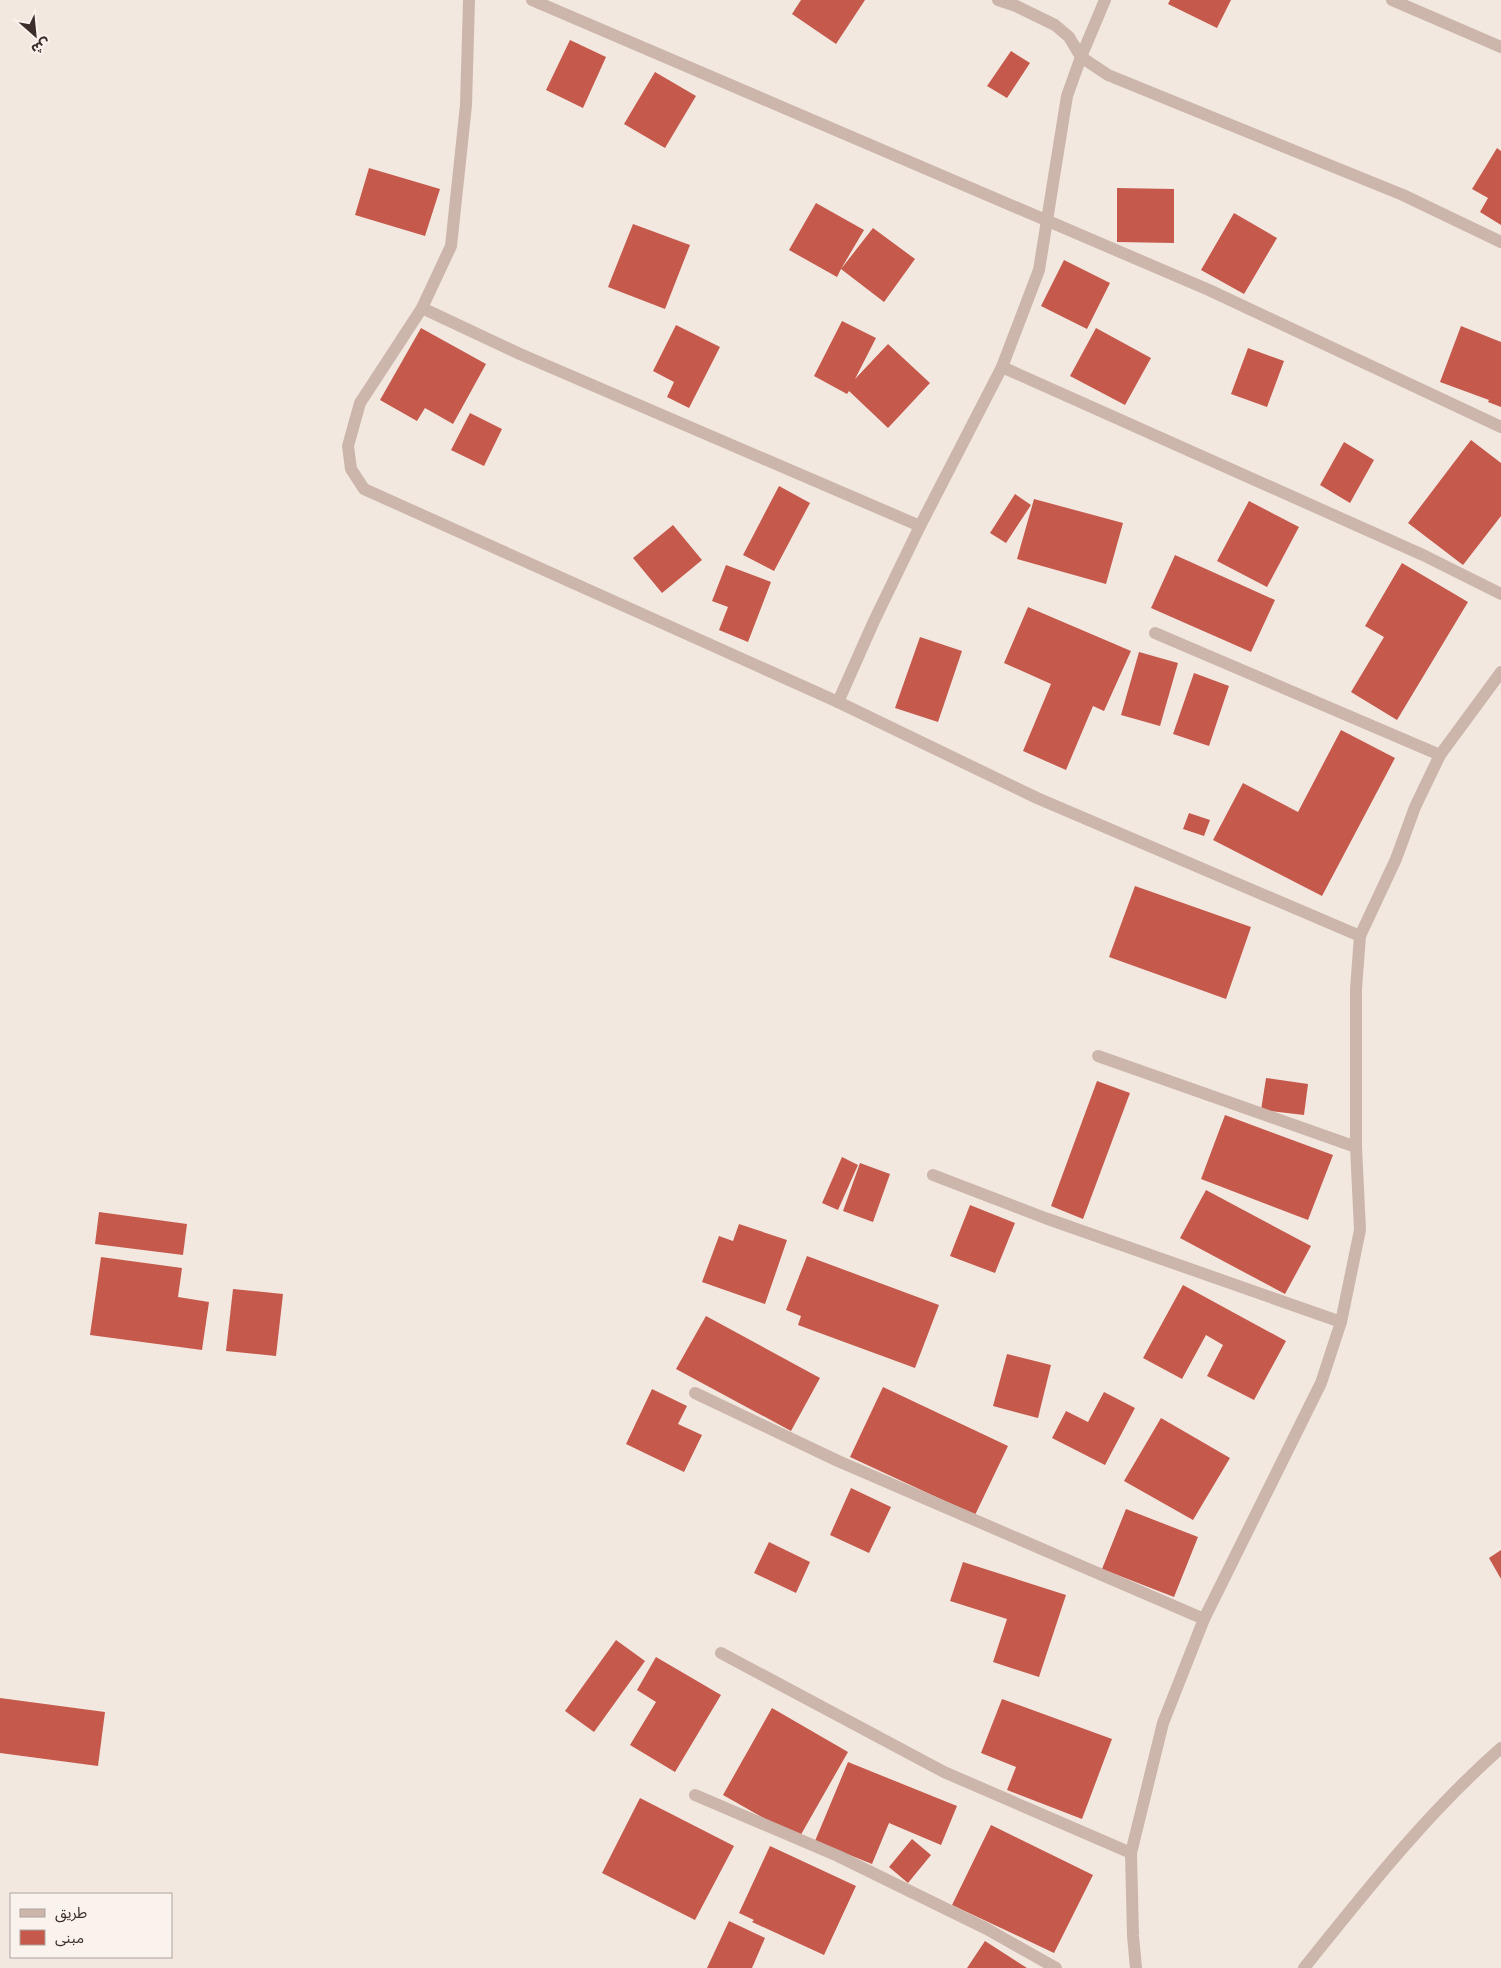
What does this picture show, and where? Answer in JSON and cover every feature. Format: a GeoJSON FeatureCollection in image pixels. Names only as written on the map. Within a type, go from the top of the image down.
{"type":"FeatureCollection","features":[{"type":"Feature","properties":{"kind":"street"},"geometry":{"type":"LineString","coordinates":[[469,0],[466,105],[451,246],[422,308],[360,403],[348,446],[352,469],[364,488],[838,702],[1037,798],[1360,936]]}},
{"type":"Feature","properties":{"kind":"street"},"geometry":{"type":"LineString","coordinates":[[532,0],[1209,290],[1501,427]]}},
{"type":"Feature","properties":{"kind":"street"},"geometry":{"type":"LineString","coordinates":[[998,0],[1016,6],[1055,26],[1069,37],[1081,57],[1108,75],[1403,195],[1501,242]]}},
{"type":"Feature","properties":{"kind":"street"},"geometry":{"type":"LineString","coordinates":[[838,702],[874,621],[920,526],[1002,367],[1039,270],[1067,96],[1105,0]]}},
{"type":"Feature","properties":{"kind":"street"},"geometry":{"type":"LineString","coordinates":[[1392,0],[1501,46]]}},
{"type":"Feature","properties":{"kind":"street"},"geometry":{"type":"LineString","coordinates":[[422,308],[520,354],[920,526]]}},
{"type":"Feature","properties":{"kind":"street"},"geometry":{"type":"LineString","coordinates":[[1002,367],[1422,555],[1501,594]]}},
{"type":"Feature","properties":{"kind":"street"},"geometry":{"type":"LineString","coordinates":[[1155,634],[1440,755]]}},
{"type":"Feature","properties":{"kind":"street"},"geometry":{"type":"LineString","coordinates":[[1136,1968],[1133,1936],[1131,1853],[1163,1723],[1204,1619],[1321,1382],[1341,1322],[1360,1230],[1356,1147],[1356,990],[1360,936],[1396,859],[1415,807],[1440,755],[1501,672]]}},
{"type":"Feature","properties":{"kind":"street"},"geometry":{"type":"LineString","coordinates":[[1098,1056],[1356,1147]]}},
{"type":"Feature","properties":{"kind":"street"},"geometry":{"type":"LineString","coordinates":[[933,1175],[1045,1218],[1341,1322]]}},
{"type":"Feature","properties":{"kind":"street"},"geometry":{"type":"LineString","coordinates":[[695,1392],[838,1461],[1204,1619]]}},
{"type":"Feature","properties":{"kind":"street"},"geometry":{"type":"LineString","coordinates":[[721,1654],[944,1772],[1131,1853]]}},
{"type":"Feature","properties":{"kind":"street"},"geometry":{"type":"LineString","coordinates":[[1304,1968],[1380,1874],[1456,1790],[1501,1748]]}},
{"type":"Feature","properties":{"kind":"street"},"geometry":{"type":"LineString","coordinates":[[695,1795],[838,1856],[987,1929],[1056,1968]]}},
{"type":"Feature","properties":{"kind":"building"},"geometry":{"type":"Polygon","coordinates":[[[801,0],[865,0],[836,44],[792,14],[801,0]]]}},
{"type":"Feature","properties":{"kind":"building"},"geometry":{"type":"Polygon","coordinates":[[[1170,0],[1231,0],[1217,28],[1168,4],[1170,0]]]}},
{"type":"Feature","properties":{"kind":"building"},"geometry":{"type":"Polygon","coordinates":[[[570,40],[606,57],[583,108],[546,90],[570,40]]]}},
{"type":"Feature","properties":{"kind":"building"},"geometry":{"type":"Polygon","coordinates":[[[1011,51],[1030,63],[1007,98],[987,86],[1011,51]]]}},
{"type":"Feature","properties":{"kind":"building"},"geometry":{"type":"Polygon","coordinates":[[[655,72],[696,96],[665,148],[624,124],[655,72]]]}},
{"type":"Feature","properties":{"kind":"building"},"geometry":{"type":"Polygon","coordinates":[[[1497,148],[1501,151],[1501,225],[1480,212],[1488,198],[1472,189],[1497,148]]]}},
{"type":"Feature","properties":{"kind":"building"},"geometry":{"type":"Polygon","coordinates":[[[369,168],[440,189],[425,236],[355,215],[369,168]]]}},
{"type":"Feature","properties":{"kind":"building"},"geometry":{"type":"Polygon","coordinates":[[[1117,188],[1174,189],[1174,243],[1117,242],[1117,188]]]}},
{"type":"Feature","properties":{"kind":"building"},"geometry":{"type":"Polygon","coordinates":[[[816,203],[864,230],[837,277],[789,250],[816,203]]]}},
{"type":"Feature","properties":{"kind":"building"},"geometry":{"type":"Polygon","coordinates":[[[1234,213],[1277,238],[1244,294],[1201,270],[1234,213]]]}},
{"type":"Feature","properties":{"kind":"building"},"geometry":{"type":"Polygon","coordinates":[[[633,224],[690,245],[665,309],[608,287],[633,224]]]}},
{"type":"Feature","properties":{"kind":"building"},"geometry":{"type":"Polygon","coordinates":[[[873,228],[915,259],[884,302],[841,269],[873,228]]]}},
{"type":"Feature","properties":{"kind":"building"},"geometry":{"type":"Polygon","coordinates":[[[1064,260],[1110,283],[1087,329],[1041,306],[1064,260]]]}},
{"type":"Feature","properties":{"kind":"building"},"geometry":{"type":"Polygon","coordinates":[[[842,321],[876,338],[855,379],[888,344],[930,383],[888,428],[849,391],[847,394],[814,376],[842,321]]]}},
{"type":"Feature","properties":{"kind":"building"},"geometry":{"type":"Polygon","coordinates":[[[676,325],[720,347],[689,408],[667,397],[674,382],[653,371],[676,325]]]}},
{"type":"Feature","properties":{"kind":"building"},"geometry":{"type":"Polygon","coordinates":[[[1461,326],[1501,342],[1501,407],[1488,402],[1489,400],[1440,382],[1461,326]]]}},
{"type":"Feature","properties":{"kind":"building"},"geometry":{"type":"Polygon","coordinates":[[[421,328],[486,364],[453,424],[425,408],[417,421],[380,400],[421,328]]]}},
{"type":"Feature","properties":{"kind":"building"},"geometry":{"type":"Polygon","coordinates":[[[1096,328],[1151,358],[1125,405],[1070,376],[1096,328]]]}},
{"type":"Feature","properties":{"kind":"building"},"geometry":{"type":"Polygon","coordinates":[[[1248,348],[1284,361],[1267,407],[1231,394],[1248,348]]]}},
{"type":"Feature","properties":{"kind":"building"},"geometry":{"type":"Polygon","coordinates":[[[470,413],[502,429],[484,466],[451,450],[470,413]]]}},
{"type":"Feature","properties":{"kind":"building"},"geometry":{"type":"Polygon","coordinates":[[[1471,440],[1501,463],[1501,516],[1463,565],[1408,523],[1471,440]]]}},
{"type":"Feature","properties":{"kind":"building"},"geometry":{"type":"Polygon","coordinates":[[[1344,442],[1374,460],[1350,503],[1320,485],[1344,442]]]}},
{"type":"Feature","properties":{"kind":"building"},"geometry":{"type":"Polygon","coordinates":[[[779,486],[810,503],[774,571],[743,555],[779,486]]]}},
{"type":"Feature","properties":{"kind":"building"},"geometry":{"type":"Polygon","coordinates":[[[1015,494],[1031,505],[1006,543],[990,533],[1015,494]]]}},
{"type":"Feature","properties":{"kind":"building"},"geometry":{"type":"Polygon","coordinates":[[[1034,499],[1123,523],[1106,584],[1017,559],[1034,499]]]}},
{"type":"Feature","properties":{"kind":"building"},"geometry":{"type":"Polygon","coordinates":[[[1249,501],[1299,527],[1267,587],[1217,561],[1249,501]]]}},
{"type":"Feature","properties":{"kind":"building"},"geometry":{"type":"Polygon","coordinates":[[[673,525],[702,560],[662,593],[633,558],[673,525]]]}},
{"type":"Feature","properties":{"kind":"building"},"geometry":{"type":"Polygon","coordinates":[[[1175,555],[1275,600],[1251,652],[1151,608],[1175,555]]]}},
{"type":"Feature","properties":{"kind":"building"},"geometry":{"type":"Polygon","coordinates":[[[1402,563],[1468,602],[1397,720],[1351,692],[1384,637],[1365,626],[1402,563]]]}},
{"type":"Feature","properties":{"kind":"building"},"geometry":{"type":"Polygon","coordinates":[[[726,565],[771,582],[748,642],[719,630],[728,607],[712,601],[726,565]]]}},
{"type":"Feature","properties":{"kind":"building"},"geometry":{"type":"Polygon","coordinates":[[[1028,607],[1131,651],[1104,711],[1093,706],[1066,770],[1023,751],[1051,684],[1004,663],[1028,607]]]}},
{"type":"Feature","properties":{"kind":"building"},"geometry":{"type":"Polygon","coordinates":[[[920,637],[962,651],[938,722],[895,708],[920,637]]]}},
{"type":"Feature","properties":{"kind":"building"},"geometry":{"type":"Polygon","coordinates":[[[1139,652],[1178,663],[1160,726],[1121,715],[1139,652]]]}},
{"type":"Feature","properties":{"kind":"building"},"geometry":{"type":"Polygon","coordinates":[[[1194,673],[1229,686],[1209,746],[1173,734],[1194,673]]]}},
{"type":"Feature","properties":{"kind":"building"},"geometry":{"type":"Polygon","coordinates":[[[1341,730],[1395,758],[1322,896],[1213,840],[1243,783],[1298,812],[1341,730]]]}},
{"type":"Feature","properties":{"kind":"building"},"geometry":{"type":"Polygon","coordinates":[[[1189,813],[1210,820],[1204,836],[1183,829],[1189,813]]]}},
{"type":"Feature","properties":{"kind":"building"},"geometry":{"type":"Polygon","coordinates":[[[1135,886],[1251,927],[1226,999],[1109,957],[1135,886]]]}},
{"type":"Feature","properties":{"kind":"building"},"geometry":{"type":"Polygon","coordinates":[[[1266,1078],[1308,1084],[1304,1115],[1261,1110],[1266,1078]]]}},
{"type":"Feature","properties":{"kind":"building"},"geometry":{"type":"Polygon","coordinates":[[[1097,1081],[1130,1093],[1083,1219],[1051,1206],[1097,1081]]]}},
{"type":"Feature","properties":{"kind":"building"},"geometry":{"type":"Polygon","coordinates":[[[1225,1115],[1333,1155],[1308,1220],[1201,1179],[1225,1115]]]}},
{"type":"Feature","properties":{"kind":"building"},"geometry":{"type":"Polygon","coordinates":[[[842,1157],[858,1165],[838,1210],[822,1203],[842,1157]]]}},
{"type":"Feature","properties":{"kind":"building"},"geometry":{"type":"Polygon","coordinates":[[[860,1163],[890,1174],[873,1222],[843,1211],[860,1163]]]}},
{"type":"Feature","properties":{"kind":"building"},"geometry":{"type":"Polygon","coordinates":[[[1206,1190],[1311,1246],[1285,1294],[1180,1238],[1206,1190]]]}},
{"type":"Feature","properties":{"kind":"building"},"geometry":{"type":"Polygon","coordinates":[[[970,1205],[1015,1223],[995,1273],[950,1256],[970,1205]]]}},
{"type":"Feature","properties":{"kind":"building"},"geometry":{"type":"Polygon","coordinates":[[[99,1212],[187,1224],[183,1255],[95,1244],[99,1212]]]}},
{"type":"Feature","properties":{"kind":"building"},"geometry":{"type":"Polygon","coordinates":[[[739,1224],[787,1240],[765,1304],[702,1282],[719,1236],[733,1241],[739,1224]]]}},
{"type":"Feature","properties":{"kind":"building"},"geometry":{"type":"Polygon","coordinates":[[[807,1256],[939,1305],[915,1368],[798,1325],[801,1316],[786,1310],[807,1256]]]}},
{"type":"Feature","properties":{"kind":"building"},"geometry":{"type":"Polygon","coordinates":[[[101,1257],[182,1268],[178,1297],[209,1302],[202,1350],[90,1335],[101,1257]]]}},
{"type":"Feature","properties":{"kind":"building"},"geometry":{"type":"Polygon","coordinates":[[[1183,1285],[1286,1341],[1254,1400],[1207,1376],[1223,1345],[1206,1335],[1182,1379],[1143,1358],[1183,1285]]]}},
{"type":"Feature","properties":{"kind":"building"},"geometry":{"type":"Polygon","coordinates":[[[233,1289],[283,1294],[276,1356],[226,1351],[233,1289]]]}},
{"type":"Feature","properties":{"kind":"building"},"geometry":{"type":"Polygon","coordinates":[[[706,1316],[820,1378],[791,1431],[676,1369],[706,1316]]]}},
{"type":"Feature","properties":{"kind":"building"},"geometry":{"type":"Polygon","coordinates":[[[1007,1354],[1051,1365],[1038,1418],[993,1406],[1007,1354]]]}},
{"type":"Feature","properties":{"kind":"building"},"geometry":{"type":"Polygon","coordinates":[[[883,1387],[1008,1446],[975,1515],[850,1457],[883,1387]]]}},
{"type":"Feature","properties":{"kind":"building"},"geometry":{"type":"Polygon","coordinates":[[[652,1389],[687,1406],[678,1424],[702,1435],[684,1472],[626,1444],[652,1389]]]}},
{"type":"Feature","properties":{"kind":"building"},"geometry":{"type":"Polygon","coordinates":[[[1104,1392],[1135,1408],[1105,1465],[1052,1438],[1066,1411],[1088,1422],[1104,1392]]]}},
{"type":"Feature","properties":{"kind":"building"},"geometry":{"type":"Polygon","coordinates":[[[1161,1418],[1230,1458],[1193,1520],[1124,1481],[1161,1418]]]}},
{"type":"Feature","properties":{"kind":"building"},"geometry":{"type":"Polygon","coordinates":[[[851,1488],[891,1507],[869,1553],[830,1535],[851,1488]]]}},
{"type":"Feature","properties":{"kind":"building"},"geometry":{"type":"Polygon","coordinates":[[[1126,1509],[1198,1537],[1174,1597],[1102,1569],[1126,1509]]]}},
{"type":"Feature","properties":{"kind":"building"},"geometry":{"type":"Polygon","coordinates":[[[769,1542],[810,1562],[796,1593],[754,1573],[769,1542]]]}},
{"type":"Feature","properties":{"kind":"building"},"geometry":{"type":"Polygon","coordinates":[[[1501,1550],[1501,1579],[1489,1558],[1501,1550]]]}},
{"type":"Feature","properties":{"kind":"building"},"geometry":{"type":"Polygon","coordinates":[[[963,1562],[1066,1595],[1039,1677],[993,1662],[1007,1619],[950,1601],[963,1562]]]}},
{"type":"Feature","properties":{"kind":"building"},"geometry":{"type":"Polygon","coordinates":[[[616,1640],[645,1661],[594,1732],[565,1711],[616,1640]]]}},
{"type":"Feature","properties":{"kind":"building"},"geometry":{"type":"Polygon","coordinates":[[[656,1657],[721,1695],[675,1772],[630,1745],[656,1702],[637,1690],[656,1657]]]}},
{"type":"Feature","properties":{"kind":"building"},"geometry":{"type":"Polygon","coordinates":[[[0,1698],[105,1712],[98,1766],[0,1753],[0,1698]]]}},
{"type":"Feature","properties":{"kind":"building"},"geometry":{"type":"Polygon","coordinates":[[[1002,1699],[1112,1739],[1082,1819],[1007,1790],[1016,1767],[981,1753],[1002,1699]]]}},
{"type":"Feature","properties":{"kind":"building"},"geometry":{"type":"Polygon","coordinates":[[[772,1708],[848,1752],[799,1838],[723,1795],[772,1708]]]}},
{"type":"Feature","properties":{"kind":"building"},"geometry":{"type":"Polygon","coordinates":[[[848,1762],[957,1806],[941,1845],[889,1823],[872,1864],[815,1841],[848,1762]]]}},
{"type":"Feature","properties":{"kind":"building"},"geometry":{"type":"Polygon","coordinates":[[[640,1798],[734,1846],[695,1920],[602,1873],[640,1798]]]}},
{"type":"Feature","properties":{"kind":"building"},"geometry":{"type":"Polygon","coordinates":[[[991,1825],[1093,1875],[1054,1953],[952,1905],[991,1825]]]}},
{"type":"Feature","properties":{"kind":"building"},"geometry":{"type":"Polygon","coordinates":[[[912,1839],[931,1855],[908,1883],[889,1867],[912,1839]]]}},
{"type":"Feature","properties":{"kind":"building"},"geometry":{"type":"Polygon","coordinates":[[[770,1846],[856,1886],[824,1955],[752,1922],[754,1920],[739,1913],[770,1846]]]}},
{"type":"Feature","properties":{"kind":"building"},"geometry":{"type":"Polygon","coordinates":[[[729,1921],[765,1938],[752,1968],[707,1968],[729,1921]]]}},
{"type":"Feature","properties":{"kind":"building"},"geometry":{"type":"Polygon","coordinates":[[[985,1941],[1027,1968],[967,1968],[985,1941]]]}}]}
